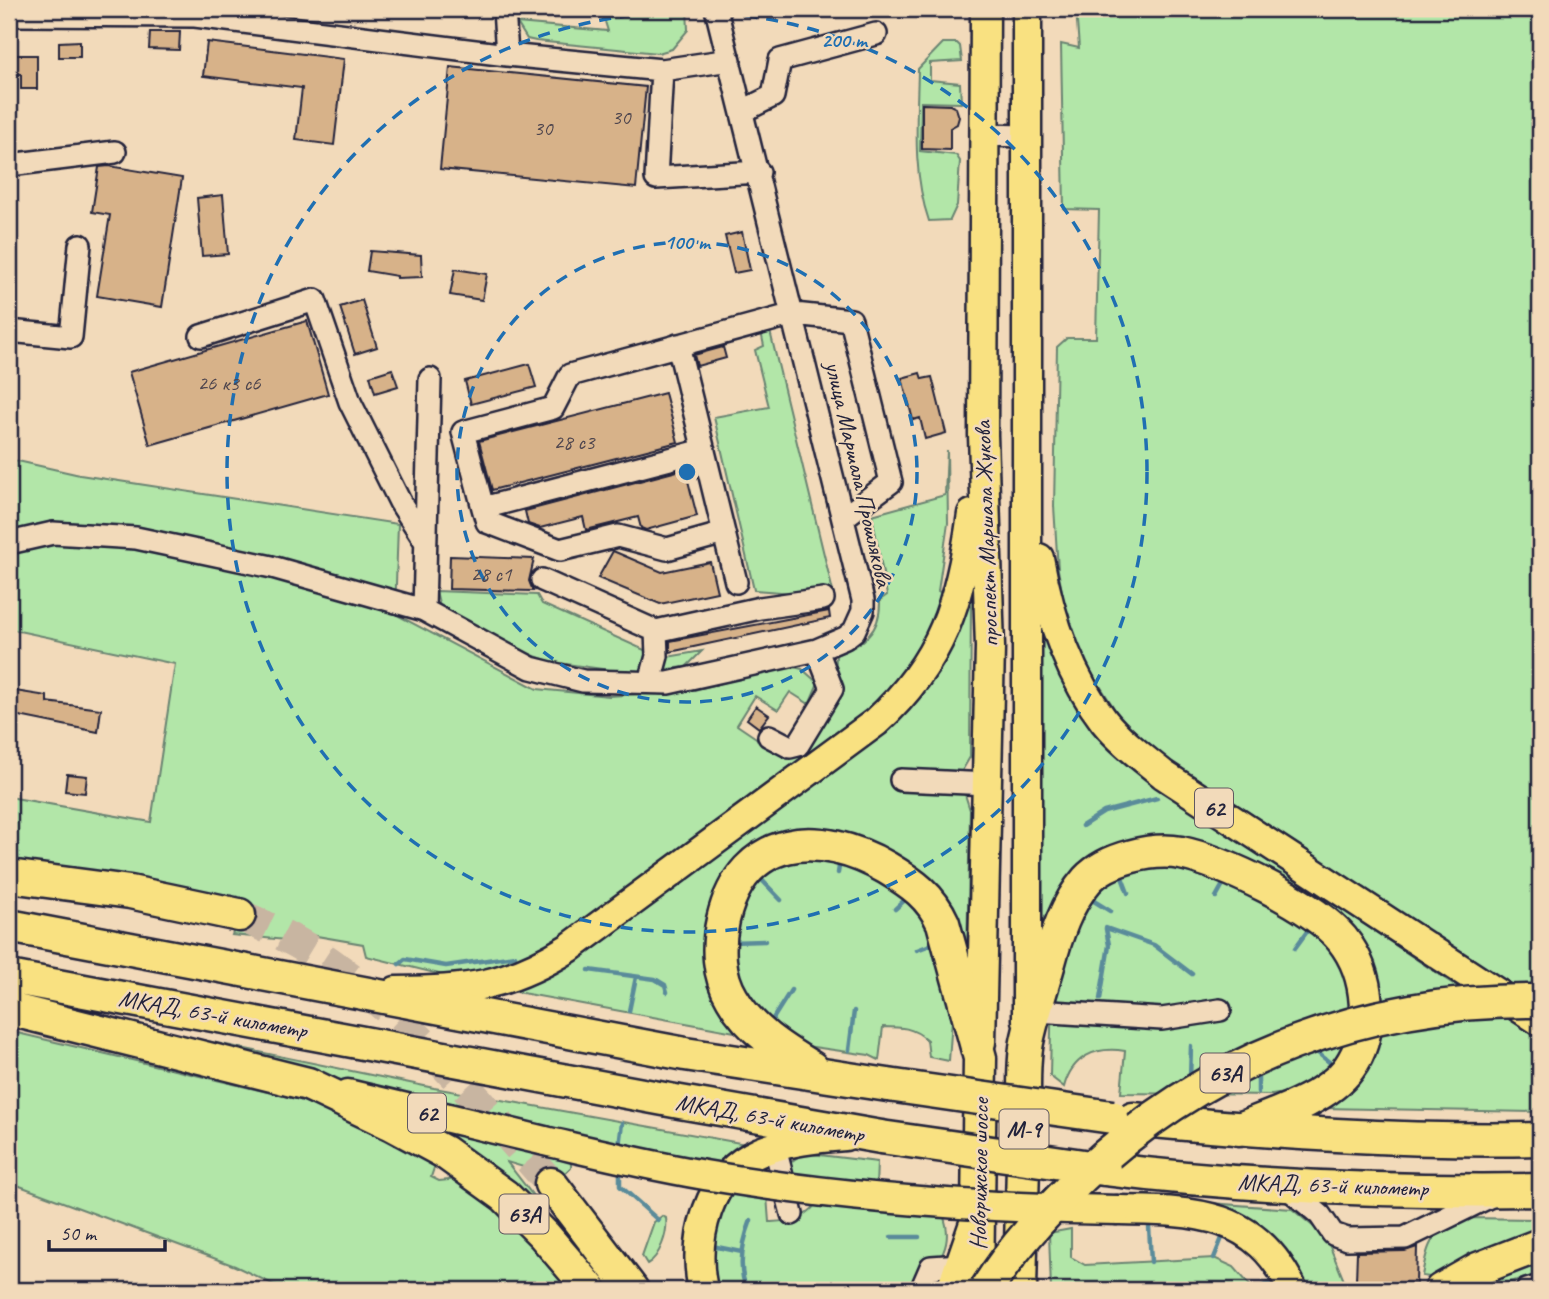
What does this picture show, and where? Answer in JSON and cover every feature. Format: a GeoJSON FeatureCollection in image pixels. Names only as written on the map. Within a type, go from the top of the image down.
{"type":"FeatureCollection","features":[{"type":"Feature","properties":{"kind":"highway","name":"Новорижское шоссе"},"geometry":{"type":"LineString","coordinates":[[822,1074],[759,1032],[742,1013],[726,988],[719,948],[726,904],[741,876],[779,849],[804,844],[830,844],[884,866],[924,893],[936,907],[943,923],[980,1058],[979,1207],[963,1282]]}},
{"type":"Feature","properties":{"kind":"highway","name":"Новорижское шоссе"},"geometry":{"type":"LineString","coordinates":[[1020,1290],[1027,1044],[1065,915],[1088,879],[1107,866],[1151,853],[1179,853],[1213,862],[1272,890],[1307,911],[1342,939],[1363,985],[1367,1015],[1360,1047],[1348,1070],[1295,1106],[1239,1129]]}},
{"type":"Feature","properties":{"kind":"highway"},"geometry":{"type":"LineString","coordinates":[[9,876],[131,892],[239,915]]}},
{"type":"Feature","properties":{"kind":"highway","name":"МКАД, 63-й километр"},"geometry":{"type":"LineString","coordinates":[[9,926],[365,991],[685,1054],[1112,1117],[1239,1129],[1469,1140],[1540,1139]]}},
{"type":"Feature","properties":{"kind":"highway","name":"МКАД, 63-й километр"},"geometry":{"type":"LineString","coordinates":[[9,976],[871,1135],[1104,1169],[1176,1178],[1283,1184],[1540,1190]]}},
{"type":"Feature","properties":{"kind":"highway","name":"63A"},"geometry":{"type":"LineString","coordinates":[[986,1290],[1028,1231],[1109,1152],[1196,1088],[1235,1067],[1336,1027],[1410,1010],[1490,1000],[1540,1001]]}},
{"type":"Feature","properties":{"kind":"highway"},"geometry":{"type":"LineString","coordinates":[[9,1009],[308,1084]]}},
{"type":"Feature","properties":{"kind":"highway","name":"63A"},"geometry":{"type":"LineString","coordinates":[[308,1084],[444,1152],[521,1211],[591,1290]]}},
{"type":"Feature","properties":{"kind":"highway"},"geometry":{"type":"LineString","coordinates":[[551,1184],[632,1290]]}},
{"type":"Feature","properties":{"kind":"highway"},"geometry":{"type":"LineString","coordinates":[[1441,1290],[1478,1269],[1540,1245]]}},
{"type":"Feature","properties":{"kind":"main road","name":"проспект Маршала Жукова"},"geometry":{"type":"LineString","coordinates":[[980,1058],[989,784],[990,647],[983,435],[985,9]]}},
{"type":"Feature","properties":{"kind":"main road","name":"проспект Маршала Жукова"},"geometry":{"type":"LineString","coordinates":[[1027,9],[1027,1044]]}},
{"type":"Feature","properties":{"kind":"main road"},"geometry":{"type":"LineString","coordinates":[[365,991],[460,990],[506,981],[539,967],[569,948],[876,722],[901,699],[916,680],[948,623],[960,588],[983,435]]}},
{"type":"Feature","properties":{"kind":"main road","name":"62"},"geometry":{"type":"LineString","coordinates":[[1029,487],[1040,561],[1062,643],[1084,691],[1128,747],[1164,775],[1540,1021]]}},
{"type":"Feature","properties":{"kind":"main road","name":"62"},"geometry":{"type":"LineString","coordinates":[[308,1084],[545,1141],[715,1177],[835,1194],[944,1204],[1200,1214],[1227,1222],[1248,1233],[1269,1251],[1284,1271],[1293,1290]]}},
{"type":"Feature","properties":{"kind":"main road"},"geometry":{"type":"LineString","coordinates":[[703,1290],[698,1268],[700,1235],[709,1202],[729,1173],[758,1153],[775,1147],[823,1137],[871,1135]]}},
{"type":"Feature","properties":{"kind":"main road"},"geometry":{"type":"LineString","coordinates":[[1021,1214],[1031,1290]]}},
{"type":"Feature","properties":{"kind":"street"},"geometry":{"type":"LineString","coordinates":[[504,9],[507,55]]}},
{"type":"Feature","properties":{"kind":"street","name":"улица Маршала Прошлякова"},"geometry":{"type":"LineString","coordinates":[[9,543],[53,533],[136,538],[272,567],[424,610],[531,668],[583,681],[668,683],[817,650],[845,638],[854,631],[863,611],[863,600],[759,172],[716,9]]}},
{"type":"Feature","properties":{"kind":"street"},"geometry":{"type":"LineString","coordinates":[[9,15],[195,16],[507,55],[662,70],[730,60]]}},
{"type":"Feature","properties":{"kind":"street"},"geometry":{"type":"LineString","coordinates":[[743,111],[773,96],[780,60],[876,34]]}},
{"type":"Feature","properties":{"kind":"street"},"geometry":{"type":"LineString","coordinates":[[662,70],[656,178],[759,172]]}},
{"type":"Feature","properties":{"kind":"street"},"geometry":{"type":"LineString","coordinates":[[984,135],[1027,136]]}},
{"type":"Feature","properties":{"kind":"street"},"geometry":{"type":"LineString","coordinates":[[9,165],[115,152]]}},
{"type":"Feature","properties":{"kind":"street"},"geometry":{"type":"LineString","coordinates":[[9,331],[71,337],[80,245]]}},
{"type":"Feature","properties":{"kind":"street"},"geometry":{"type":"LineString","coordinates":[[201,336],[315,300],[350,402],[400,502],[425,541]]}},
{"type":"Feature","properties":{"kind":"street"},"geometry":{"type":"LineString","coordinates":[[724,533],[667,549],[618,536],[560,550],[487,522],[463,432],[553,408],[570,375],[794,314],[851,320],[891,482],[843,517]]}},
{"type":"Feature","properties":{"kind":"street"},"geometry":{"type":"LineString","coordinates":[[678,345],[736,582]]}},
{"type":"Feature","properties":{"kind":"street"},"geometry":{"type":"LineString","coordinates":[[424,610],[430,379]]}},
{"type":"Feature","properties":{"kind":"street"},"geometry":{"type":"LineString","coordinates":[[483,508],[704,450]]}},
{"type":"Feature","properties":{"kind":"street"},"geometry":{"type":"LineString","coordinates":[[542,580],[656,631],[760,608],[823,599]]}},
{"type":"Feature","properties":{"kind":"street"},"geometry":{"type":"LineString","coordinates":[[650,682],[657,656],[656,631]]}},
{"type":"Feature","properties":{"kind":"street"},"geometry":{"type":"LineString","coordinates":[[769,736],[790,747],[798,745],[832,689],[817,650]]}},
{"type":"Feature","properties":{"kind":"street"},"geometry":{"type":"LineString","coordinates":[[901,780],[989,784]]}},
{"type":"Feature","properties":{"kind":"street"},"geometry":{"type":"LineString","coordinates":[[1036,1011],[1162,1019],[1220,1010]]}},
{"type":"Feature","properties":{"kind":"street"},"geometry":{"type":"LineString","coordinates":[[775,1147],[792,1214]]}},
{"type":"Feature","properties":{"kind":"street"},"geometry":{"type":"LineString","coordinates":[[1283,1184],[1320,1215],[1333,1234],[1347,1239],[1405,1238],[1502,1191]]}},
{"type":"Feature","properties":{"kind":"street"},"geometry":{"type":"LineString","coordinates":[[921,1290],[930,1267],[963,1282]]}},
{"type":"Feature","properties":{"kind":"street"},"geometry":{"type":"LineString","coordinates":[[1527,1290],[1540,1286]]}},
{"type":"Feature","properties":{"kind":"green space"},"geometry":{"type":"Polygon","coordinates":[[[601,9],[687,9],[688,30],[672,49],[658,53],[536,41],[527,39],[517,23],[608,31],[601,9]]]}},
{"type":"Feature","properties":{"kind":"green space"},"geometry":{"type":"Polygon","coordinates":[[[1076,9],[1540,9],[1540,1005],[1162,755],[1121,719],[1083,659],[1068,624],[1058,570],[1054,506],[1057,347],[1067,338],[1096,338],[1099,210],[1064,209],[1061,44],[1079,48],[1076,9]]]}},
{"type":"Feature","properties":{"kind":"green space"},"geometry":{"type":"Polygon","coordinates":[[[943,43],[957,43],[962,61],[930,63],[930,80],[960,83],[961,103],[921,102],[920,151],[956,155],[960,161],[957,205],[950,220],[929,221],[918,165],[918,69],[943,43]]]}},
{"type":"Feature","properties":{"kind":"green space"},"geometry":{"type":"Polygon","coordinates":[[[760,327],[769,327],[834,596],[754,590],[714,417],[769,407],[755,350],[764,346],[760,327]]]}},
{"type":"Feature","properties":{"kind":"green space"},"geometry":{"type":"Polygon","coordinates":[[[947,450],[948,523],[938,591],[944,594],[924,644],[902,677],[834,740],[569,937],[512,969],[451,977],[366,956],[363,944],[299,933],[297,941],[232,935],[243,903],[9,863],[9,797],[151,822],[175,664],[9,629],[9,459],[80,475],[398,524],[395,614],[537,689],[609,696],[690,691],[790,666],[802,669],[818,683],[809,704],[790,692],[778,710],[755,696],[737,725],[783,756],[803,747],[835,693],[836,655],[862,642],[874,629],[880,611],[880,600],[887,595],[872,515],[945,495],[947,450]]]}},
{"type":"Feature","properties":{"kind":"green space"},"geometry":{"type":"Polygon","coordinates":[[[436,591],[537,595],[542,604],[662,658],[702,651],[686,667],[631,673],[552,662],[509,647],[440,607],[436,591]]]}},
{"type":"Feature","properties":{"kind":"green space"},"geometry":{"type":"Polygon","coordinates":[[[967,597],[971,597],[970,757],[959,776],[970,810],[967,954],[952,920],[831,836],[718,901],[751,1035],[511,991],[845,757],[967,597]]]}},
{"type":"Feature","properties":{"kind":"green space"},"geometry":{"type":"Polygon","coordinates":[[[1040,620],[1163,789],[1447,980],[1540,1039],[1540,1112],[1322,1108],[1375,999],[1312,906],[1134,848],[1036,950],[1040,620]]]}},
{"type":"Feature","properties":{"kind":"green space"},"geometry":{"type":"Polygon","coordinates":[[[830,854],[926,908],[949,988],[952,1019],[949,1061],[929,1057],[927,1040],[917,1032],[901,1028],[883,1027],[879,1060],[869,1055],[792,1044],[775,1035],[732,979],[728,956],[749,886],[788,858],[830,854]]]}},
{"type":"Feature","properties":{"kind":"green space"},"geometry":{"type":"Polygon","coordinates":[[[1181,861],[1301,917],[1347,965],[1355,1036],[1339,1059],[1312,1083],[1272,1095],[1121,1093],[1125,1051],[1114,1050],[1095,1052],[1079,1061],[1064,1087],[1050,1076],[1052,985],[1058,954],[1101,879],[1181,861]]]}},
{"type":"Feature","properties":{"kind":"green space"},"geometry":{"type":"Polygon","coordinates":[[[9,1031],[297,1099],[346,1117],[436,1162],[431,1177],[439,1181],[459,1179],[495,1205],[575,1290],[285,1290],[235,1266],[9,1182],[9,1031]]]}},
{"type":"Feature","properties":{"kind":"green space"},"geometry":{"type":"Polygon","coordinates":[[[158,1031],[434,1088],[757,1146],[728,1167],[707,1163],[436,1103],[157,1035],[158,1031]]]}},
{"type":"Feature","properties":{"kind":"green space"},"geometry":{"type":"Polygon","coordinates":[[[416,1118],[571,1159],[571,1168],[562,1175],[557,1169],[550,1175],[507,1162],[583,1260],[416,1118]]]}},
{"type":"Feature","properties":{"kind":"green space"},"geometry":{"type":"Polygon","coordinates":[[[803,1153],[877,1162],[876,1188],[793,1179],[791,1162],[803,1153]]]}},
{"type":"Feature","properties":{"kind":"green space"},"geometry":{"type":"Polygon","coordinates":[[[729,1189],[767,1196],[769,1222],[796,1219],[817,1203],[943,1215],[947,1237],[945,1247],[936,1264],[915,1290],[707,1290],[704,1247],[729,1189]]]}},
{"type":"Feature","properties":{"kind":"green space"},"geometry":{"type":"Polygon","coordinates":[[[1182,1201],[1292,1209],[1326,1237],[1347,1288],[1417,1290],[1303,1290],[1182,1201]]]}},
{"type":"Feature","properties":{"kind":"green space"},"geometry":{"type":"Polygon","coordinates":[[[662,1216],[666,1218],[664,1237],[656,1256],[647,1264],[642,1256],[654,1222],[662,1216]]]}},
{"type":"Feature","properties":{"kind":"green space"},"geometry":{"type":"Polygon","coordinates":[[[1466,1218],[1540,1219],[1540,1232],[1465,1258],[1437,1278],[1422,1276],[1434,1238],[1446,1227],[1466,1218]]]}},
{"type":"Feature","properties":{"kind":"green space"},"geometry":{"type":"Polygon","coordinates":[[[1071,1229],[1071,1257],[1085,1265],[1214,1258],[1234,1267],[1254,1290],[1051,1290],[1049,1233],[1071,1229]]]}},
{"type":"Feature","properties":{"kind":"green space"},"geometry":{"type":"Polygon","coordinates":[[[1540,1259],[1540,1274],[1480,1290],[1467,1290],[1540,1259]]]}},
{"type":"Feature","properties":{"kind":"building"},"geometry":{"type":"Polygon","coordinates":[[[150,32],[180,32],[179,50],[149,49],[150,32]]]}},
{"type":"Feature","properties":{"kind":"building"},"geometry":{"type":"Polygon","coordinates":[[[80,41],[80,57],[59,57],[59,42],[80,41]]]}},
{"type":"Feature","properties":{"kind":"building"},"geometry":{"type":"Polygon","coordinates":[[[207,42],[344,59],[334,145],[296,140],[302,88],[203,76],[207,42]]]}},
{"type":"Feature","properties":{"kind":"building"},"geometry":{"type":"Polygon","coordinates":[[[10,55],[37,55],[37,89],[21,89],[21,74],[9,74],[10,55]]]}},
{"type":"Feature","properties":{"kind":"building"},"geometry":{"type":"Polygon","coordinates":[[[450,67],[646,87],[636,188],[440,169],[450,67]]]}},
{"type":"Feature","properties":{"kind":"building"},"geometry":{"type":"Polygon","coordinates":[[[922,104],[950,105],[956,108],[959,117],[957,124],[950,128],[950,150],[922,149],[922,104]]]}},
{"type":"Feature","properties":{"kind":"building"},"geometry":{"type":"Polygon","coordinates":[[[109,166],[182,178],[162,307],[97,296],[110,215],[92,212],[99,167],[109,166]]]}},
{"type":"Feature","properties":{"kind":"building"},"geometry":{"type":"Polygon","coordinates":[[[223,195],[228,254],[202,256],[197,198],[223,195]]]}},
{"type":"Feature","properties":{"kind":"building"},"geometry":{"type":"Polygon","coordinates":[[[742,232],[750,270],[734,273],[725,236],[742,232]]]}},
{"type":"Feature","properties":{"kind":"building"},"geometry":{"type":"Polygon","coordinates":[[[370,251],[421,255],[422,277],[397,278],[367,271],[370,251]]]}},
{"type":"Feature","properties":{"kind":"building"},"geometry":{"type":"Polygon","coordinates":[[[455,269],[487,274],[482,300],[450,295],[455,269]]]}},
{"type":"Feature","properties":{"kind":"building"},"geometry":{"type":"Polygon","coordinates":[[[362,300],[377,347],[355,354],[340,307],[362,300]]]}},
{"type":"Feature","properties":{"kind":"building"},"geometry":{"type":"Polygon","coordinates":[[[307,321],[328,394],[150,445],[129,372],[307,321]]]}},
{"type":"Feature","properties":{"kind":"building"},"geometry":{"type":"Polygon","coordinates":[[[723,347],[726,358],[697,366],[694,355],[723,347]]]}},
{"type":"Feature","properties":{"kind":"building"},"geometry":{"type":"Polygon","coordinates":[[[529,364],[536,387],[471,404],[465,381],[529,364]]]}},
{"type":"Feature","properties":{"kind":"building"},"geometry":{"type":"Polygon","coordinates":[[[392,369],[398,386],[375,393],[370,376],[392,369]]]}},
{"type":"Feature","properties":{"kind":"building"},"geometry":{"type":"Polygon","coordinates":[[[920,373],[922,379],[932,377],[946,433],[925,439],[920,418],[913,420],[902,378],[920,373]]]}},
{"type":"Feature","properties":{"kind":"building"},"geometry":{"type":"Polygon","coordinates":[[[665,393],[678,442],[492,490],[479,441],[665,393]]]}},
{"type":"Feature","properties":{"kind":"building"},"geometry":{"type":"Polygon","coordinates":[[[685,469],[697,516],[646,530],[641,528],[638,517],[586,530],[583,517],[540,528],[528,524],[525,511],[685,469]]]}},
{"type":"Feature","properties":{"kind":"building"},"geometry":{"type":"Polygon","coordinates":[[[613,551],[662,572],[710,562],[717,592],[660,604],[598,578],[613,551]]]}},
{"type":"Feature","properties":{"kind":"building"},"geometry":{"type":"Polygon","coordinates":[[[450,556],[534,559],[529,581],[533,591],[449,589],[450,556]]]}},
{"type":"Feature","properties":{"kind":"building"},"geometry":{"type":"Polygon","coordinates":[[[829,611],[830,618],[670,652],[670,641],[829,611]]]}},
{"type":"Feature","properties":{"kind":"building"},"geometry":{"type":"Polygon","coordinates":[[[9,690],[47,696],[47,702],[101,709],[98,732],[9,714],[9,690]]]}},
{"type":"Feature","properties":{"kind":"building"},"geometry":{"type":"Polygon","coordinates":[[[756,706],[769,715],[759,728],[747,719],[756,706]]]}},
{"type":"Feature","properties":{"kind":"building"},"geometry":{"type":"Polygon","coordinates":[[[67,774],[87,776],[85,793],[65,791],[67,774]]]}},
{"type":"Feature","properties":{"kind":"building"},"geometry":{"type":"Polygon","coordinates":[[[1417,1247],[1416,1284],[1356,1281],[1357,1252],[1405,1251],[1417,1247]]]}},
{"type":"Feature","properties":{"kind":"waterway"},"geometry":{"type":"LineString","coordinates":[[1082,826],[1104,812],[1157,798]]}},
{"type":"Feature","properties":{"kind":"waterway"},"geometry":{"type":"LineString","coordinates":[[838,873],[840,860]]}},
{"type":"Feature","properties":{"kind":"waterway"},"geometry":{"type":"LineString","coordinates":[[1120,872],[1128,893]]}},
{"type":"Feature","properties":{"kind":"waterway"},"geometry":{"type":"LineString","coordinates":[[760,878],[781,900]]}},
{"type":"Feature","properties":{"kind":"waterway"},"geometry":{"type":"LineString","coordinates":[[1216,897],[1226,879]]}},
{"type":"Feature","properties":{"kind":"waterway"},"geometry":{"type":"LineString","coordinates":[[895,909],[909,896]]}},
{"type":"Feature","properties":{"kind":"waterway"},"geometry":{"type":"LineString","coordinates":[[1089,898],[1110,911]]}},
{"type":"Feature","properties":{"kind":"waterway"},"geometry":{"type":"LineString","coordinates":[[1295,948],[1311,926]]}},
{"type":"Feature","properties":{"kind":"waterway"},"geometry":{"type":"LineString","coordinates":[[1106,928],[1154,945],[1192,974]]}},
{"type":"Feature","properties":{"kind":"waterway"},"geometry":{"type":"LineString","coordinates":[[1100,999],[1109,945],[1106,929]]}},
{"type":"Feature","properties":{"kind":"waterway"},"geometry":{"type":"LineString","coordinates":[[730,942],[765,941]]}},
{"type":"Feature","properties":{"kind":"waterway"},"geometry":{"type":"LineString","coordinates":[[917,950],[938,942]]}},
{"type":"Feature","properties":{"kind":"waterway"},"geometry":{"type":"LineString","coordinates":[[399,964],[405,959],[446,966],[515,956]]}},
{"type":"Feature","properties":{"kind":"waterway"},"geometry":{"type":"LineString","coordinates":[[589,970],[655,979],[665,985],[667,992]]}},
{"type":"Feature","properties":{"kind":"waterway"},"geometry":{"type":"LineString","coordinates":[[629,1011],[636,977]]}},
{"type":"Feature","properties":{"kind":"waterway"},"geometry":{"type":"LineString","coordinates":[[769,1025],[791,990]]}},
{"type":"Feature","properties":{"kind":"waterway"},"geometry":{"type":"LineString","coordinates":[[849,1050],[854,1011]]}},
{"type":"Feature","properties":{"kind":"waterway"},"geometry":{"type":"LineString","coordinates":[[1190,1079],[1191,1046]]}},
{"type":"Feature","properties":{"kind":"waterway"},"geometry":{"type":"LineString","coordinates":[[1313,1049],[1334,1066]]}},
{"type":"Feature","properties":{"kind":"waterway"},"geometry":{"type":"LineString","coordinates":[[1258,1072],[1258,1092]]}},
{"type":"Feature","properties":{"kind":"waterway"},"geometry":{"type":"LineString","coordinates":[[619,1146],[622,1123]]}},
{"type":"Feature","properties":{"kind":"waterway"},"geometry":{"type":"LineString","coordinates":[[620,1169],[620,1186],[658,1220]]}},
{"type":"Feature","properties":{"kind":"waterway"},"geometry":{"type":"LineString","coordinates":[[747,1290],[742,1273],[742,1255],[751,1220]]}},
{"type":"Feature","properties":{"kind":"waterway"},"geometry":{"type":"LineString","coordinates":[[1149,1226],[1151,1262]]}},
{"type":"Feature","properties":{"kind":"waterway"},"geometry":{"type":"LineString","coordinates":[[1214,1258],[1224,1233]]}},
{"type":"Feature","properties":{"kind":"waterway"},"geometry":{"type":"LineString","coordinates":[[891,1237],[919,1237]]}},
{"type":"Feature","properties":{"kind":"waterway"},"geometry":{"type":"LineString","coordinates":[[712,1246],[742,1252]]}},
{"type":"Feature","properties":{"kind":"waterway"},"geometry":{"type":"LineString","coordinates":[[1254,1290],[1276,1280]]}},
{"type":"Feature","properties":{"kind":"tunnel"},"geometry":{"type":"LineString","coordinates":[[239,915],[310,950],[362,987],[391,1012],[448,1068],[551,1184]]}}]}
